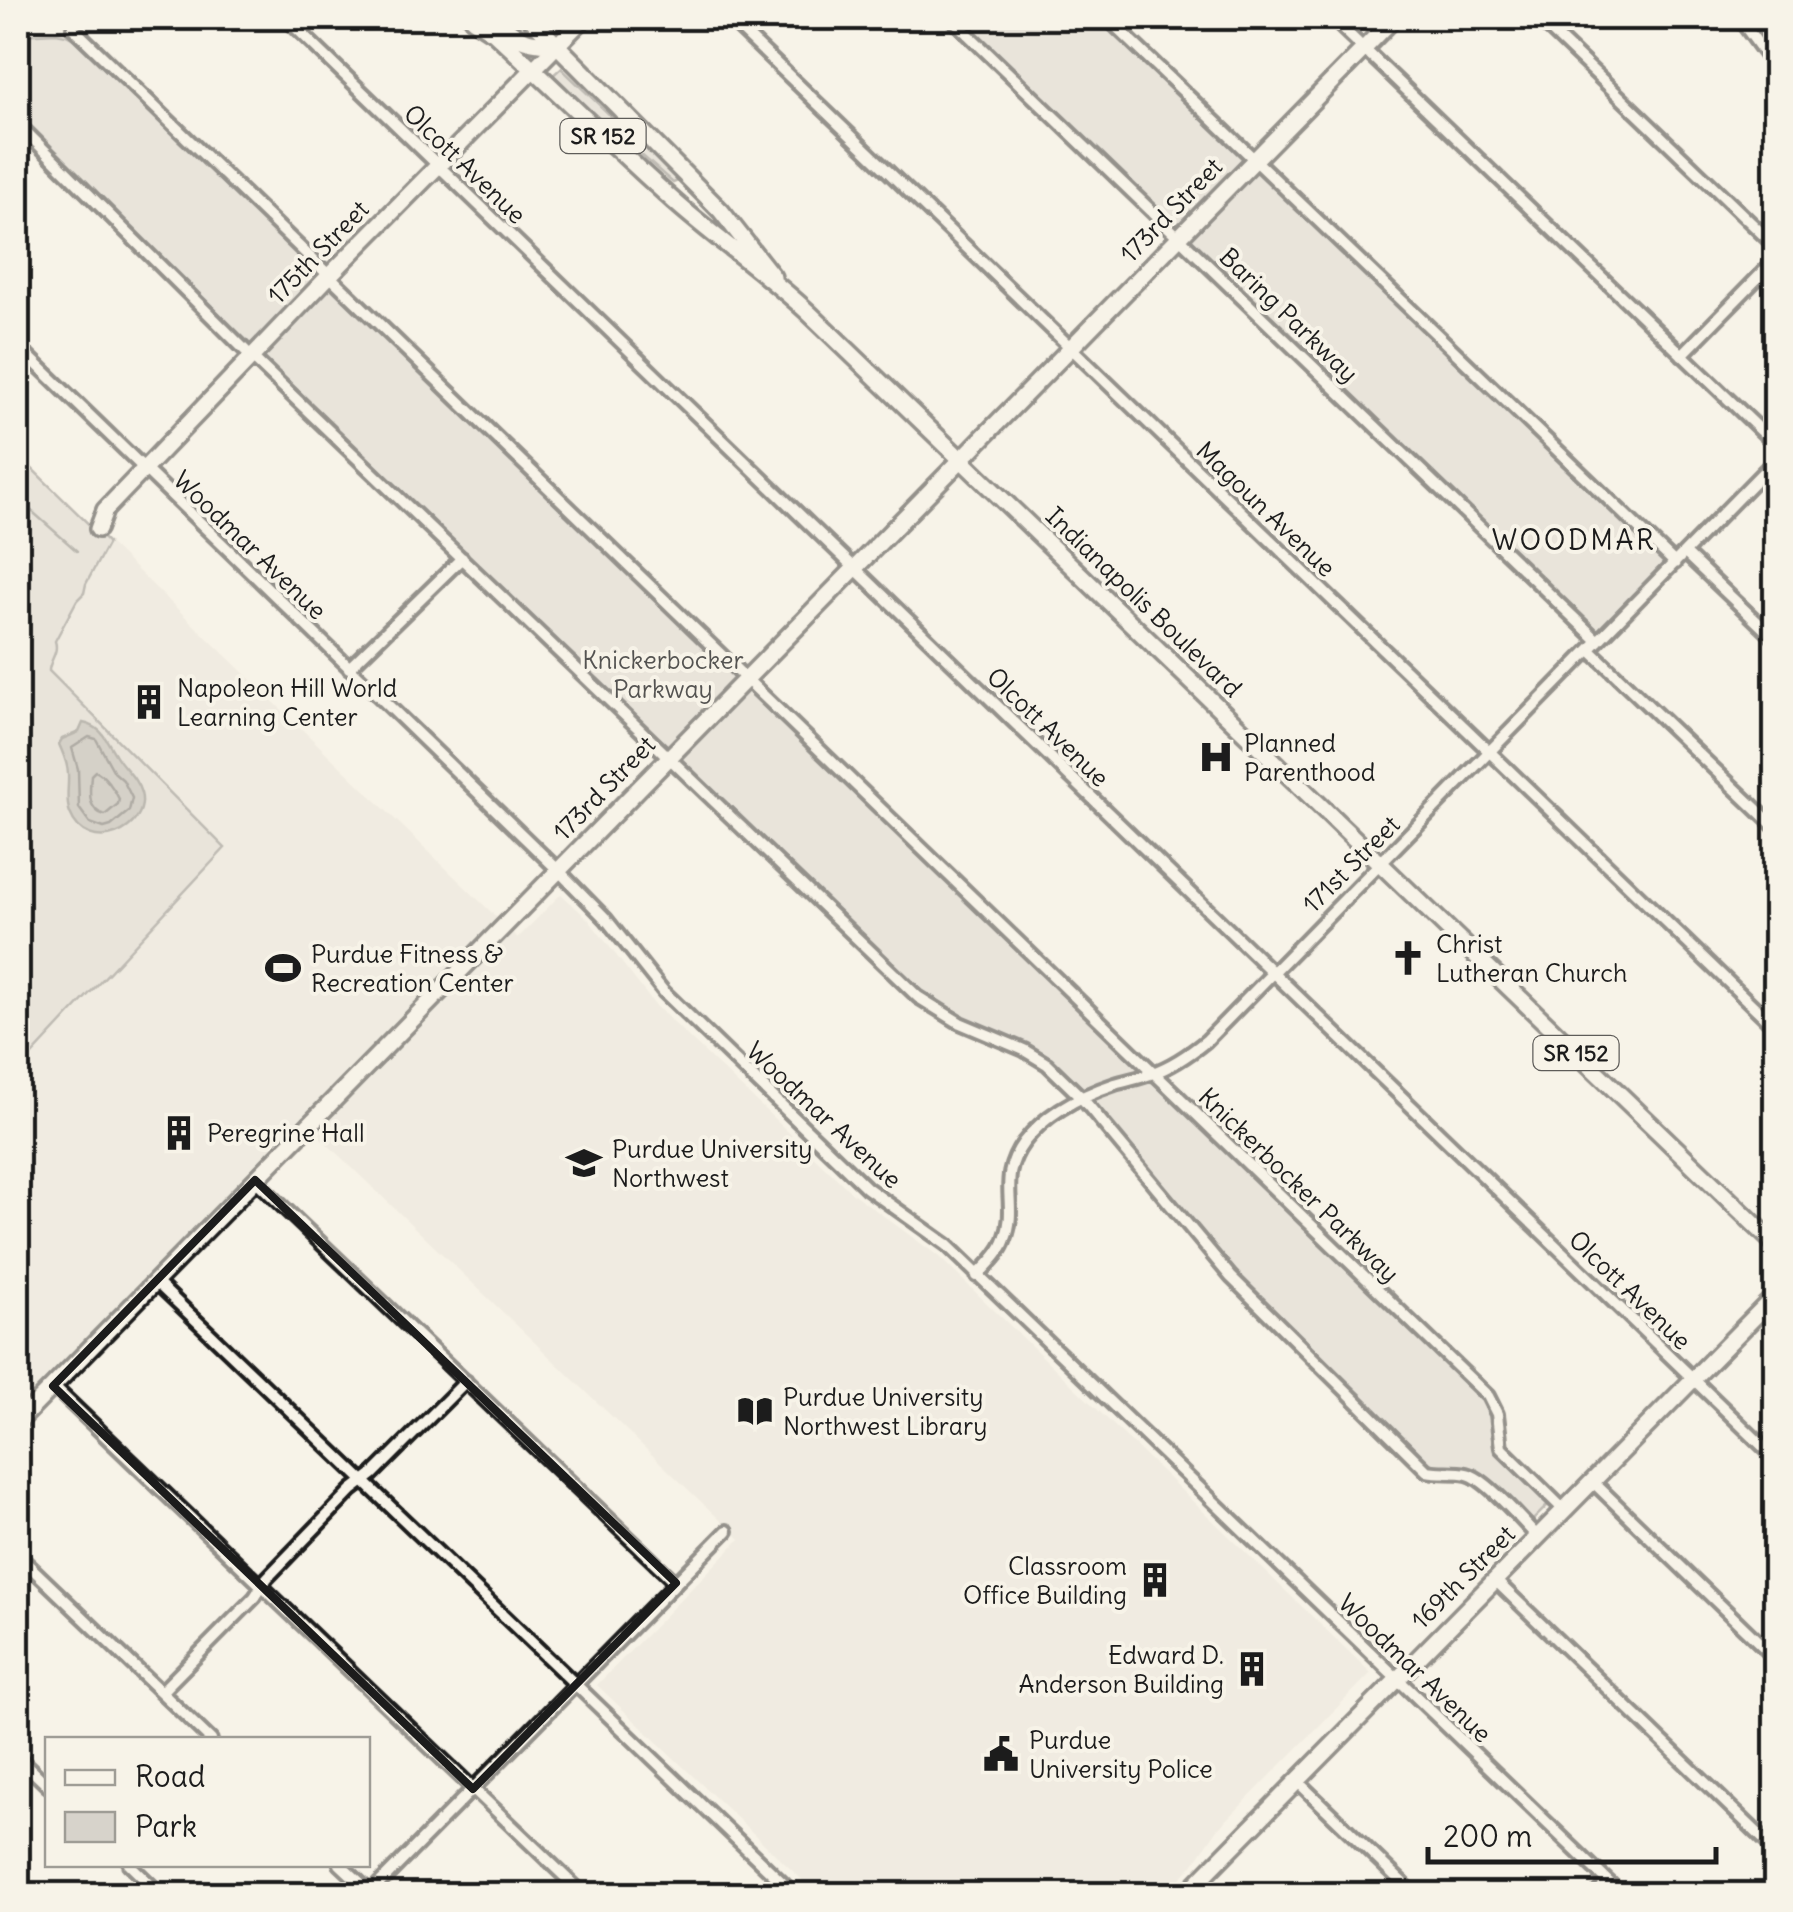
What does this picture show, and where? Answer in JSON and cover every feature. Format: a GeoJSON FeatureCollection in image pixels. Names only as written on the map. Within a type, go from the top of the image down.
{"type":"FeatureCollection","features":[{"type":"Feature","properties":{"kind":"street","name":"Indianapolis Boulevard"},"geometry":{"type":"LineString","coordinates":[[530,18],[730,221],[780,285]]}},
{"type":"Feature","properties":{"kind":"street","name":"175th Street"},"geometry":{"type":"LineString","coordinates":[[98,529],[105,510],[584,18]]}},
{"type":"Feature","properties":{"kind":"street","name":"Magoun Avenue"},"geometry":{"type":"LineString","coordinates":[[728,18],[1776,1028]]}},
{"type":"Feature","properties":{"kind":"street","name":"Baring Parkway"},"geometry":{"type":"LineString","coordinates":[[951,18],[1180,237],[1776,828]]}},
{"type":"Feature","properties":{"kind":"street"},"geometry":{"type":"LineString","coordinates":[[1107,18],[1675,563]]}},
{"type":"Feature","properties":{"kind":"street"},"geometry":{"type":"LineString","coordinates":[[1332,18],[1776,445]]}},
{"type":"Feature","properties":{"kind":"street","name":"173rd Street"},"geometry":{"type":"LineString","coordinates":[[18,1422],[1394,18]]}},
{"type":"Feature","properties":{"kind":"street"},"geometry":{"type":"LineString","coordinates":[[1538,18],[1776,246]]}},
{"type":"Feature","properties":{"kind":"street"},"geometry":{"type":"LineString","coordinates":[[1738,18],[1776,64]]}},
{"type":"Feature","properties":{"kind":"street","name":"Indianapolis Boulevard"},"geometry":{"type":"LineString","coordinates":[[485,20],[531,70],[675,202],[780,285],[1776,1245]]}},
{"type":"Feature","properties":{"kind":"street"},"geometry":{"type":"LineString","coordinates":[[485,20],[532,44],[557,44]]}},
{"type":"Feature","properties":{"kind":"street","name":"Olcott Avenue"},"geometry":{"type":"LineString","coordinates":[[292,24],[1776,1459]]}},
{"type":"Feature","properties":{"kind":"street","name":"Knickerbocker Parkway"},"geometry":{"type":"LineString","coordinates":[[72,28],[1488,1396],[1497,1414],[1501,1448],[1564,1510]]}},
{"type":"Feature","properties":{"kind":"street"},"geometry":{"type":"LineString","coordinates":[[18,124],[252,357],[918,997],[960,1023],[1047,1064],[1081,1097],[1231,1277],[1427,1472],[1467,1474],[1482,1481],[1538,1536]]}},
{"type":"Feature","properties":{"kind":"street"},"geometry":{"type":"LineString","coordinates":[[675,202],[694,183]]}},
{"type":"Feature","properties":{"kind":"street"},"geometry":{"type":"LineString","coordinates":[[716,236],[730,221]]}},
{"type":"Feature","properties":{"kind":"street"},"geometry":{"type":"LineString","coordinates":[[1682,355],[1776,259]]}},
{"type":"Feature","properties":{"kind":"street","name":"Woodmar Avenue"},"geometry":{"type":"LineString","coordinates":[[18,346],[558,871],[606,919],[664,992],[866,1188],[932,1233],[1621,1894]]}},
{"type":"Feature","properties":{"kind":"street","name":"171st Street"},"geometry":{"type":"LineString","coordinates":[[977,1276],[1005,1240],[1010,1219],[1009,1171],[1024,1142],[1048,1118],[1081,1097],[1154,1073],[1206,1041],[1776,459]]}},
{"type":"Feature","properties":{"kind":"street"},"geometry":{"type":"LineString","coordinates":[[1684,553],[1776,640]]}},
{"type":"Feature","properties":{"kind":"street"},"geometry":{"type":"LineString","coordinates":[[350,668],[462,558]]}},
{"type":"Feature","properties":{"kind":"street"},"geometry":{"type":"LineString","coordinates":[[256,1180],[676,1583]]}},
{"type":"Feature","properties":{"kind":"street"},"geometry":{"type":"LineString","coordinates":[[155,1281],[785,1892]]}},
{"type":"Feature","properties":{"kind":"street","name":"169th Street"},"geometry":{"type":"LineString","coordinates":[[1198,1891],[1297,1781],[1776,1295]]}},
{"type":"Feature","properties":{"kind":"street"},"geometry":{"type":"LineString","coordinates":[[161,1692],[331,1512],[466,1381]]}},
{"type":"Feature","properties":{"kind":"street"},"geometry":{"type":"LineString","coordinates":[[53,1386],[582,1894]]}},
{"type":"Feature","properties":{"kind":"street"},"geometry":{"type":"LineString","coordinates":[[1592,1481],[1776,1659]]}},
{"type":"Feature","properties":{"kind":"street"},"geometry":{"type":"LineString","coordinates":[[343,1867],[370,1894],[727,1531]]}},
{"type":"Feature","properties":{"kind":"street"},"geometry":{"type":"LineString","coordinates":[[18,1555],[207,1737]]}},
{"type":"Feature","properties":{"kind":"street"},"geometry":{"type":"LineString","coordinates":[[1495,1580],[1776,1851]]}},
{"type":"Feature","properties":{"kind":"street"},"geometry":{"type":"LineString","coordinates":[[18,1757],[45,1783]]}},
{"type":"Feature","properties":{"kind":"street"},"geometry":{"type":"LineString","coordinates":[[1297,1781],[1414,1894]]}},
{"type":"Feature","properties":{"kind":"street"},"geometry":{"type":"LineString","coordinates":[[132,1867],[160,1894]]}},
{"type":"Feature","properties":{"kind":"street"},"geometry":{"type":"LineString","coordinates":[[1596,1894],[1608,1882]]}},
{"type":"Feature","properties":{"kind":"highlighted area"},"geometry":{"type":"Polygon","coordinates":[[[255,1180],[676,1583],[473,1789],[53,1386],[255,1180]]]}},
{"type":"Feature","properties":{"kind":"shaded area","name":"Purdue University Northwest"},"geometry":{"type":"Polygon","coordinates":[[[18,455],[518,938],[561,894],[588,919],[654,1004],[851,1192],[938,1256],[1371,1673],[1218,1829],[1192,1866],[1165,1894],[817,1894],[597,1685],[740,1539],[300,1118],[18,1407],[18,455]]]}},
{"type":"Feature","properties":{"kind":"green space"},"geometry":{"type":"Polygon","coordinates":[[[958,18],[1103,18],[1667,561],[1596,633],[958,18]]]}},
{"type":"Feature","properties":{"kind":"green space","name":"Knickerbocker Parkway"},"geometry":{"type":"Polygon","coordinates":[[[56,33],[84,44],[1485,1399],[1497,1450],[1550,1503],[1531,1522],[1475,1472],[1426,1462],[1216,1260],[1072,1080],[1033,1051],[957,1013],[901,975],[18,118],[18,35],[56,33]]]}},
{"type":"Feature","properties":{"kind":"green space"},"geometry":{"type":"Polygon","coordinates":[[[561,68],[617,122],[653,148],[678,181],[673,183],[608,131],[551,77],[561,68]]]}},
{"type":"Feature","properties":{"kind":"green space"},"geometry":{"type":"Polygon","coordinates":[[[18,455],[108,543],[55,641],[49,671],[225,848],[18,1070],[18,455]]]}},
{"type":"Feature","properties":{"kind":"water"},"geometry":{"type":"Polygon","coordinates":[[[83,723],[103,734],[141,793],[142,806],[137,818],[116,834],[90,834],[79,827],[70,813],[68,770],[59,744],[79,732],[83,723]]]}},
{"type":"Feature","properties":{"kind":"waterway"},"geometry":{"type":"LineString","coordinates":[[18,499],[77,551]]}},
{"type":"Feature","properties":{"kind":"place","name":"Napoleon Hill World Learning Center"},"geometry":{"type":"Point","coordinates":[149,702]}},
{"type":"Feature","properties":{"kind":"place","name":"Planned Parenthood"},"geometry":{"type":"Point","coordinates":[1216,757]}},
{"type":"Feature","properties":{"kind":"place","name":"Christ Lutheran Church"},"geometry":{"type":"Point","coordinates":[1408,958]}},
{"type":"Feature","properties":{"kind":"place","name":"Purdue Fitness & Recreation Center"},"geometry":{"type":"Point","coordinates":[283,968]}},
{"type":"Feature","properties":{"kind":"place","name":"Peregrine Hall"},"geometry":{"type":"Point","coordinates":[179,1133]}},
{"type":"Feature","properties":{"kind":"place","name":"Purdue University Northwest"},"geometry":{"type":"Point","coordinates":[584,1163]}},
{"type":"Feature","properties":{"kind":"place","name":"Purdue University Northwest Library"},"geometry":{"type":"Point","coordinates":[755,1411]}},
{"type":"Feature","properties":{"kind":"place","name":"Classroom Office Building"},"geometry":{"type":"Point","coordinates":[1155,1580]}},
{"type":"Feature","properties":{"kind":"place","name":"Edward D. Anderson Building"},"geometry":{"type":"Point","coordinates":[1252,1669]}},
{"type":"Feature","properties":{"kind":"place","name":"Purdue University Police"},"geometry":{"type":"Point","coordinates":[1001,1754]}},
{"type":"Feature","properties":{"kind":"district","name":"WOODMAR"},"geometry":{"type":"Point","coordinates":[1574,540]}}]}
